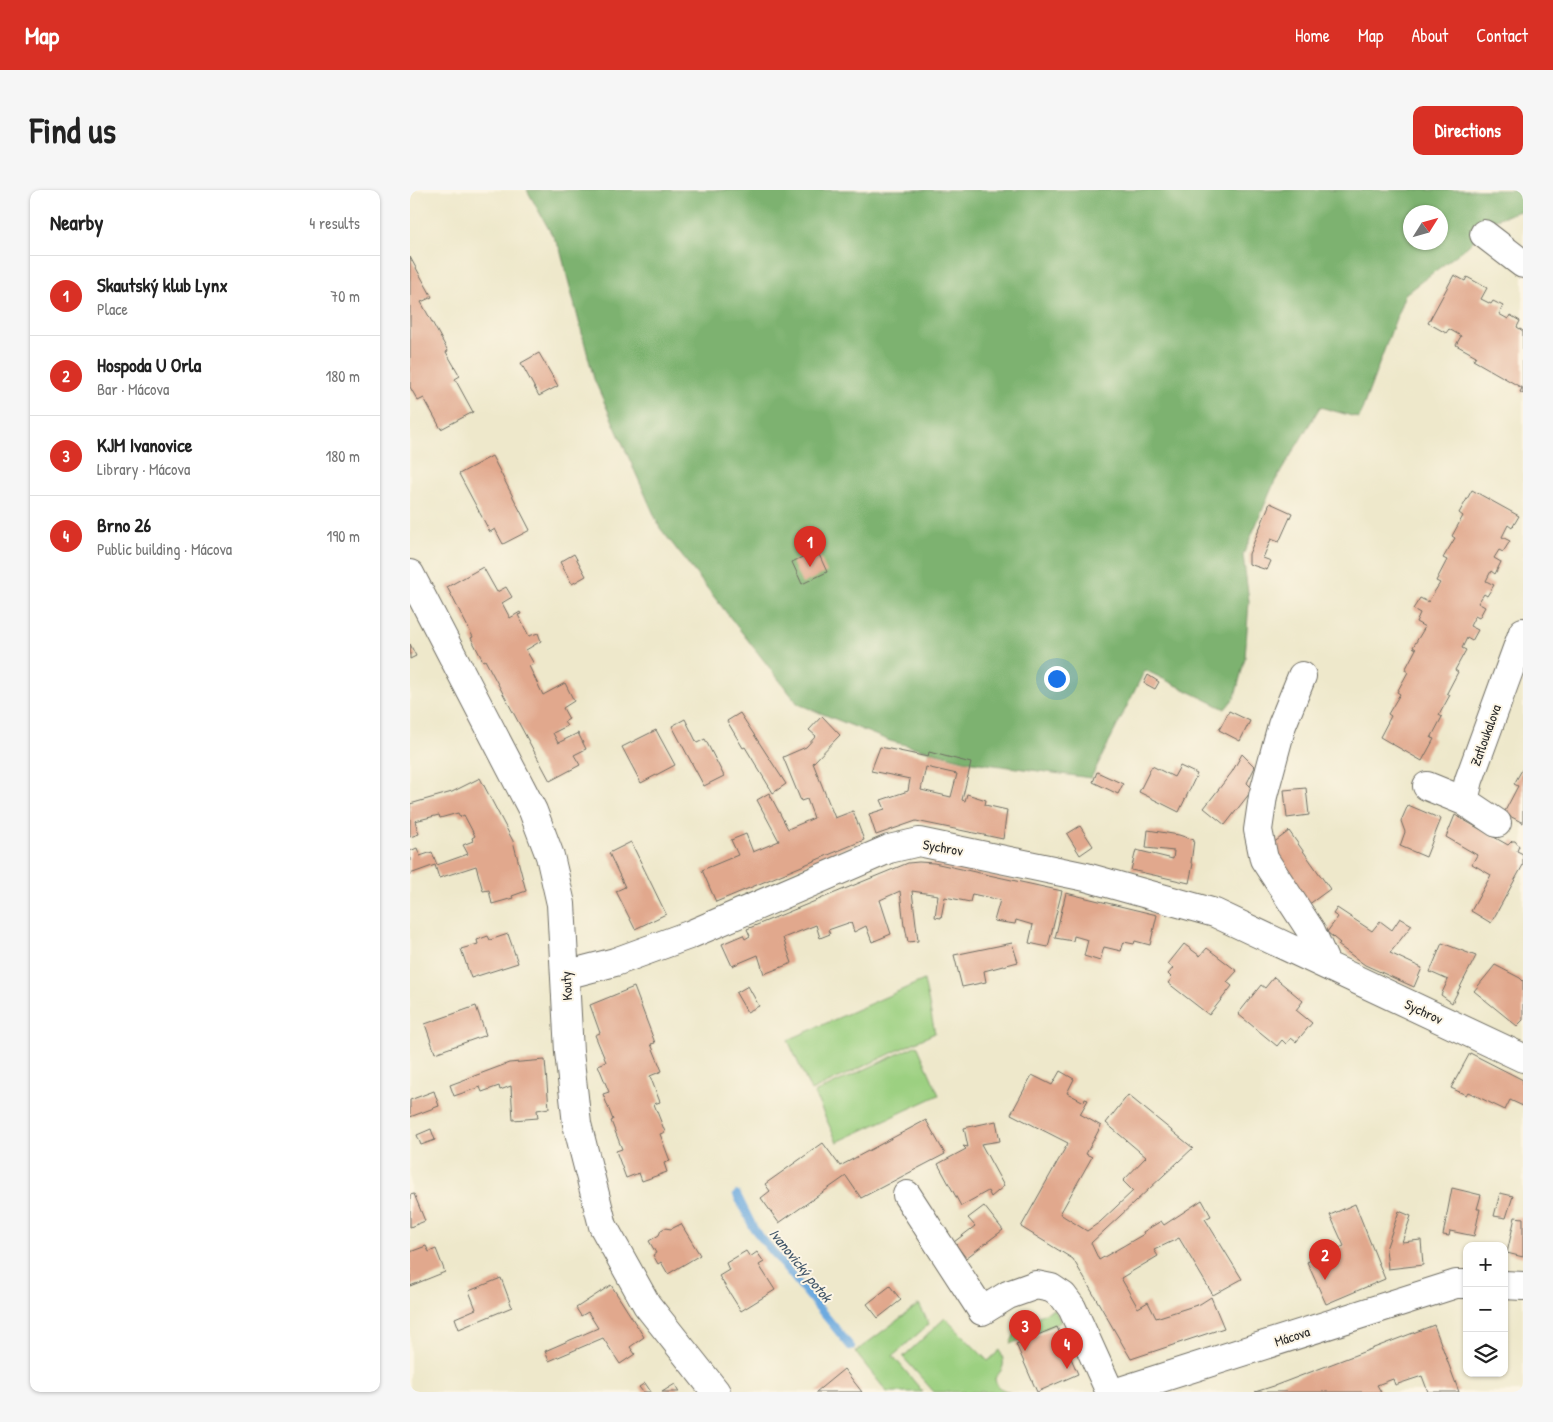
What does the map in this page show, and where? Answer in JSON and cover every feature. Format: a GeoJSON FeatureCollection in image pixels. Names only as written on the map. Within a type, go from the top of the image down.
{"type":"FeatureCollection","features":[{"type":"Feature","properties":{"kind":"street"},"geometry":{"type":"LineString","coordinates":[[1484,234],[1523,264]]}},
{"type":"Feature","properties":{"kind":"street","name":"Kouty"},"geometry":{"type":"LineString","coordinates":[[410,574],[533,811],[550,856],[562,904],[569,1052],[577,1124],[603,1226],[646,1306],[716,1392]]}},
{"type":"Feature","properties":{"kind":"street","name":"Zatloukalova"},"geometry":{"type":"LineString","coordinates":[[1464,801],[1469,780],[1523,632]]}},
{"type":"Feature","properties":{"kind":"street"},"geometry":{"type":"LineString","coordinates":[[1302,676],[1282,725],[1264,796],[1258,830],[1264,859],[1311,931],[1326,964]]}},
{"type":"Feature","properties":{"kind":"street"},"geometry":{"type":"LineString","coordinates":[[1427,786],[1464,801],[1498,822]]}},
{"type":"Feature","properties":{"kind":"street","name":"Sychrov"},"geometry":{"type":"LineString","coordinates":[[565,974],[615,962],[689,935],[890,849],[919,842],[1086,877],[1215,913],[1523,1058]]}},
{"type":"Feature","properties":{"kind":"street"},"geometry":{"type":"LineString","coordinates":[[907,1195],[982,1311],[1008,1295],[1036,1285],[1051,1288],[1063,1296],[1072,1308],[1110,1392]]}},
{"type":"Feature","properties":{"kind":"street","name":"Mácova"},"geometry":{"type":"LineString","coordinates":[[1117,1392],[1456,1284],[1463,1284]]}},
{"type":"Feature","properties":{"kind":"street"},"geometry":{"type":"LineString","coordinates":[[1508,1285],[1523,1286]]}},
{"type":"Feature","properties":{"kind":"green space"},"geometry":{"type":"Polygon","coordinates":[[[527,190],[1523,190],[1523,210],[1493,220],[1468,246],[1405,294],[1359,418],[1320,407],[1274,483],[1243,555],[1249,601],[1245,658],[1235,697],[1225,709],[1145,670],[1091,778],[972,762],[890,741],[798,704],[660,528],[594,379],[560,249],[527,190]]]}},
{"type":"Feature","properties":{"kind":"green space"},"geometry":{"type":"Polygon","coordinates":[[[924,980],[935,1033],[811,1091],[788,1040],[924,980]]]}},
{"type":"Feature","properties":{"kind":"green space"},"geometry":{"type":"Polygon","coordinates":[[[917,1045],[939,1095],[837,1142],[814,1093],[917,1045]]]}},
{"type":"Feature","properties":{"kind":"green space"},"geometry":{"type":"Polygon","coordinates":[[[919,1304],[929,1324],[893,1356],[923,1392],[887,1392],[855,1352],[919,1304]]]}},
{"type":"Feature","properties":{"kind":"green space"},"geometry":{"type":"Polygon","coordinates":[[[1054,1309],[1061,1322],[1010,1344],[1019,1325],[1054,1309]]]}},
{"type":"Feature","properties":{"kind":"green space"},"geometry":{"type":"Polygon","coordinates":[[[945,1318],[988,1361],[1000,1350],[1003,1365],[995,1378],[996,1384],[999,1388],[1009,1392],[934,1392],[903,1357],[945,1318]]]}},
{"type":"Feature","properties":{"kind":"building"},"geometry":{"type":"Polygon","coordinates":[[[410,257],[432,297],[421,302],[460,376],[455,379],[473,412],[441,429],[424,398],[418,401],[410,387],[410,257]]]}},
{"type":"Feature","properties":{"kind":"building"},"geometry":{"type":"Polygon","coordinates":[[[1454,275],[1465,281],[1467,277],[1487,288],[1481,299],[1491,304],[1493,301],[1503,306],[1499,314],[1508,319],[1510,315],[1520,321],[1517,327],[1523,331],[1523,394],[1520,392],[1522,388],[1473,360],[1476,356],[1456,345],[1461,336],[1449,329],[1446,333],[1428,323],[1454,275]]]}},
{"type":"Feature","properties":{"kind":"building"},"geometry":{"type":"Polygon","coordinates":[[[539,353],[558,386],[539,396],[521,363],[539,353]]]}},
{"type":"Feature","properties":{"kind":"building"},"geometry":{"type":"Polygon","coordinates":[[[492,456],[530,530],[503,544],[495,529],[490,532],[459,474],[492,456]]]}},
{"type":"Feature","properties":{"kind":"building"},"geometry":{"type":"Polygon","coordinates":[[[1472,490],[1519,516],[1512,528],[1508,525],[1502,537],[1510,541],[1503,552],[1499,550],[1494,558],[1501,562],[1495,574],[1491,571],[1486,581],[1494,585],[1487,596],[1484,594],[1478,603],[1485,607],[1479,618],[1475,616],[1470,626],[1478,630],[1472,641],[1467,638],[1462,648],[1466,650],[1455,670],[1458,672],[1447,693],[1450,695],[1439,715],[1442,717],[1431,738],[1434,739],[1422,761],[1380,737],[1391,716],[1388,714],[1400,694],[1397,692],[1408,672],[1405,670],[1416,649],[1413,647],[1425,627],[1416,622],[1420,613],[1413,609],[1420,598],[1428,602],[1440,583],[1436,581],[1447,560],[1443,558],[1455,538],[1452,536],[1463,516],[1459,513],[1472,490]]]}},
{"type":"Feature","properties":{"kind":"building"},"geometry":{"type":"Polygon","coordinates":[[[1270,503],[1292,513],[1279,542],[1271,539],[1263,558],[1271,561],[1267,570],[1249,564],[1249,554],[1270,503]]]}},
{"type":"Feature","properties":{"kind":"building"},"geometry":{"type":"Polygon","coordinates":[[[817,550],[827,572],[802,584],[792,562],[817,550]]]}},
{"type":"Feature","properties":{"kind":"building"},"geometry":{"type":"Polygon","coordinates":[[[574,554],[586,576],[572,584],[560,562],[574,554]]]}},
{"type":"Feature","properties":{"kind":"building"},"geometry":{"type":"Polygon","coordinates":[[[483,567],[497,592],[506,587],[512,597],[502,603],[510,618],[520,612],[521,614],[518,615],[529,636],[538,633],[541,641],[526,650],[534,664],[529,666],[543,695],[565,683],[574,701],[563,708],[569,719],[564,722],[567,726],[553,733],[558,743],[578,733],[586,749],[574,755],[580,765],[550,781],[485,660],[483,661],[471,638],[473,637],[447,587],[483,567]]]}},
{"type":"Feature","properties":{"kind":"building"},"geometry":{"type":"Polygon","coordinates":[[[410,644],[416,656],[410,659],[410,644]]]}},
{"type":"Feature","properties":{"kind":"building"},"geometry":{"type":"Polygon","coordinates":[[[1148,675],[1159,682],[1155,689],[1144,683],[1148,675]]]}},
{"type":"Feature","properties":{"kind":"building"},"geometry":{"type":"Polygon","coordinates":[[[1229,711],[1250,721],[1240,741],[1219,730],[1229,711]]]}},
{"type":"Feature","properties":{"kind":"building"},"geometry":{"type":"Polygon","coordinates":[[[740,713],[786,784],[773,793],[727,721],[740,713]]]}},
{"type":"Feature","properties":{"kind":"building"},"geometry":{"type":"Polygon","coordinates":[[[822,716],[840,735],[813,763],[835,818],[853,811],[864,840],[716,902],[702,870],[738,855],[731,840],[746,834],[753,852],[779,841],[757,800],[769,793],[788,829],[814,818],[807,799],[801,801],[783,757],[806,747],[816,736],[809,730],[822,716]]]}},
{"type":"Feature","properties":{"kind":"building"},"geometry":{"type":"Polygon","coordinates":[[[685,719],[697,743],[705,739],[724,776],[704,786],[672,726],[685,719]]]}},
{"type":"Feature","properties":{"kind":"building"},"geometry":{"type":"Polygon","coordinates":[[[656,730],[675,765],[641,783],[622,747],[656,730]]]}},
{"type":"Feature","properties":{"kind":"building"},"geometry":{"type":"Polygon","coordinates":[[[880,747],[928,757],[929,752],[971,763],[962,800],[965,801],[967,794],[986,800],[985,805],[1007,810],[1003,839],[916,821],[876,835],[869,814],[885,809],[881,800],[908,791],[910,779],[871,771],[880,747]],[[926,767],[921,790],[951,797],[957,774],[926,767]]]}},
{"type":"Feature","properties":{"kind":"building"},"geometry":{"type":"Polygon","coordinates":[[[1242,754],[1255,767],[1247,783],[1253,789],[1225,825],[1204,808],[1232,772],[1242,754]]]}},
{"type":"Feature","properties":{"kind":"building"},"geometry":{"type":"Polygon","coordinates":[[[1152,766],[1174,777],[1180,766],[1197,774],[1179,812],[1139,792],[1152,766]]]}},
{"type":"Feature","properties":{"kind":"building"},"geometry":{"type":"Polygon","coordinates":[[[1523,768],[1523,823],[1504,813],[1518,786],[1514,784],[1523,768]]]}},
{"type":"Feature","properties":{"kind":"building"},"geometry":{"type":"Polygon","coordinates":[[[1097,772],[1123,784],[1118,794],[1093,782],[1097,772]]]}},
{"type":"Feature","properties":{"kind":"building"},"geometry":{"type":"Polygon","coordinates":[[[480,778],[513,841],[526,891],[512,896],[513,898],[492,904],[489,890],[483,891],[476,866],[439,878],[435,865],[410,874],[410,851],[417,848],[420,856],[432,852],[437,865],[468,854],[463,845],[473,841],[472,838],[475,836],[464,815],[460,817],[458,813],[440,818],[439,815],[415,821],[419,834],[410,837],[410,804],[452,792],[480,778]]]}},
{"type":"Feature","properties":{"kind":"building"},"geometry":{"type":"Polygon","coordinates":[[[1306,788],[1309,815],[1287,818],[1284,790],[1306,788]]]}},
{"type":"Feature","properties":{"kind":"building"},"geometry":{"type":"Polygon","coordinates":[[[1408,805],[1441,819],[1426,857],[1400,846],[1405,832],[1401,821],[1408,805]]]}},
{"type":"Feature","properties":{"kind":"building"},"geometry":{"type":"Polygon","coordinates":[[[1455,815],[1508,845],[1515,841],[1519,846],[1517,851],[1523,854],[1523,865],[1491,923],[1471,911],[1491,875],[1472,864],[1477,855],[1446,837],[1455,815]]]}},
{"type":"Feature","properties":{"kind":"building"},"geometry":{"type":"Polygon","coordinates":[[[1080,826],[1093,846],[1080,855],[1067,834],[1080,826]]]}},
{"type":"Feature","properties":{"kind":"building"},"geometry":{"type":"Polygon","coordinates":[[[1148,830],[1179,835],[1194,840],[1191,863],[1193,864],[1189,883],[1131,870],[1136,850],[1173,859],[1174,851],[1146,848],[1148,830]]]}},
{"type":"Feature","properties":{"kind":"building"},"geometry":{"type":"Polygon","coordinates":[[[1289,831],[1330,889],[1308,905],[1268,847],[1289,831]]]}},
{"type":"Feature","properties":{"kind":"building"},"geometry":{"type":"Polygon","coordinates":[[[631,842],[666,914],[635,929],[616,891],[625,887],[609,853],[631,842]]]}},
{"type":"Feature","properties":{"kind":"building"},"geometry":{"type":"Polygon","coordinates":[[[908,863],[934,863],[1062,891],[1048,947],[1029,943],[1033,925],[1016,920],[1015,924],[994,921],[1000,900],[972,894],[970,902],[945,897],[941,918],[935,917],[938,895],[912,891],[918,941],[908,942],[900,891],[880,900],[891,934],[872,942],[866,926],[854,932],[851,922],[828,930],[830,934],[820,938],[816,925],[783,938],[792,963],[764,974],[758,955],[732,966],[722,944],[743,935],[745,939],[750,936],[747,929],[908,863]]]}},
{"type":"Feature","properties":{"kind":"building"},"geometry":{"type":"Polygon","coordinates":[[[1066,893],[1157,915],[1150,945],[1135,941],[1134,944],[1124,942],[1121,951],[1104,947],[1100,961],[1084,956],[1088,940],[1074,936],[1073,941],[1055,938],[1066,893]]]}},
{"type":"Feature","properties":{"kind":"building"},"geometry":{"type":"Polygon","coordinates":[[[1337,908],[1372,931],[1380,921],[1392,930],[1400,918],[1412,925],[1390,953],[1422,968],[1414,987],[1365,965],[1338,945],[1340,943],[1327,932],[1338,917],[1333,914],[1337,908]]]}},
{"type":"Feature","properties":{"kind":"building"},"geometry":{"type":"Polygon","coordinates":[[[508,934],[518,963],[471,978],[461,949],[478,944],[477,940],[488,936],[490,940],[508,934]]]}},
{"type":"Feature","properties":{"kind":"building"},"geometry":{"type":"Polygon","coordinates":[[[1012,943],[1018,962],[984,971],[986,982],[962,987],[954,955],[1012,943]]]}},
{"type":"Feature","properties":{"kind":"building"},"geometry":{"type":"Polygon","coordinates":[[[1442,943],[1476,956],[1452,1003],[1441,995],[1448,980],[1430,972],[1442,943]]]}},
{"type":"Feature","properties":{"kind":"building"},"geometry":{"type":"Polygon","coordinates":[[[1184,944],[1200,956],[1207,948],[1237,971],[1227,982],[1232,986],[1209,1015],[1168,983],[1172,978],[1168,974],[1173,968],[1168,964],[1184,944]]]}},
{"type":"Feature","properties":{"kind":"building"},"geometry":{"type":"Polygon","coordinates":[[[1495,965],[1523,981],[1523,1020],[1517,1026],[1474,991],[1495,965]]]}},
{"type":"Feature","properties":{"kind":"building"},"geometry":{"type":"Polygon","coordinates":[[[1274,977],[1303,1001],[1296,1010],[1312,1023],[1296,1042],[1291,1038],[1286,1044],[1282,1040],[1277,1046],[1238,1014],[1261,985],[1265,988],[1274,977]]]}},
{"type":"Feature","properties":{"kind":"building"},"geometry":{"type":"Polygon","coordinates":[[[748,986],[759,1006],[747,1012],[736,993],[748,986]]]}},
{"type":"Feature","properties":{"kind":"building"},"geometry":{"type":"Polygon","coordinates":[[[634,987],[655,1043],[651,1044],[662,1071],[650,1076],[660,1102],[654,1104],[665,1132],[660,1134],[670,1161],[664,1163],[667,1172],[642,1181],[639,1173],[626,1178],[616,1151],[622,1149],[603,1094],[609,1092],[598,1065],[606,1062],[595,1035],[600,1033],[590,1005],[634,987]]]}},
{"type":"Feature","properties":{"kind":"building"},"geometry":{"type":"Polygon","coordinates":[[[476,1006],[486,1035],[435,1053],[425,1024],[476,1006]]]}},
{"type":"Feature","properties":{"kind":"building"},"geometry":{"type":"Polygon","coordinates":[[[1470,1053],[1523,1080],[1523,1106],[1510,1100],[1505,1110],[1468,1092],[1466,1095],[1451,1088],[1470,1053]]]}},
{"type":"Feature","properties":{"kind":"building"},"geometry":{"type":"Polygon","coordinates":[[[545,1060],[549,1108],[537,1110],[538,1118],[513,1120],[511,1086],[500,1090],[499,1086],[482,1092],[480,1087],[454,1096],[450,1085],[509,1063],[545,1060]]]}},
{"type":"Feature","properties":{"kind":"building"},"geometry":{"type":"Polygon","coordinates":[[[1060,1071],[1074,1079],[1067,1093],[1084,1102],[1085,1099],[1088,1100],[1080,1114],[1101,1126],[1086,1154],[1092,1157],[1060,1214],[1087,1231],[1100,1222],[1133,1191],[1123,1181],[1146,1157],[1106,1123],[1128,1095],[1193,1148],[1091,1243],[1099,1260],[1144,1234],[1143,1232],[1161,1221],[1164,1225],[1202,1200],[1211,1216],[1205,1219],[1242,1279],[1213,1295],[1179,1238],[1154,1250],[1158,1256],[1121,1278],[1138,1308],[1148,1302],[1156,1318],[1200,1304],[1211,1297],[1224,1328],[1131,1359],[1073,1259],[1021,1227],[1068,1143],[1011,1114],[1032,1075],[1052,1085],[1060,1071]]]}},
{"type":"Feature","properties":{"kind":"building"},"geometry":{"type":"Polygon","coordinates":[[[434,1091],[439,1106],[410,1117],[410,1100],[434,1091]]]}},
{"type":"Feature","properties":{"kind":"building"},"geometry":{"type":"Polygon","coordinates":[[[926,1120],[945,1154],[861,1198],[846,1176],[779,1223],[761,1198],[770,1191],[765,1184],[823,1143],[840,1166],[926,1120]]]}},
{"type":"Feature","properties":{"kind":"building"},"geometry":{"type":"Polygon","coordinates":[[[996,1121],[1000,1141],[981,1144],[1004,1186],[991,1197],[988,1191],[961,1206],[938,1164],[966,1149],[963,1146],[968,1147],[964,1128],[996,1121]]]}},
{"type":"Feature","properties":{"kind":"building"},"geometry":{"type":"Polygon","coordinates":[[[431,1129],[435,1140],[421,1145],[417,1135],[431,1129]]]}},
{"type":"Feature","properties":{"kind":"building"},"geometry":{"type":"Polygon","coordinates":[[[1452,1188],[1481,1195],[1477,1209],[1480,1209],[1474,1236],[1450,1231],[1449,1236],[1443,1235],[1452,1188]]]}},
{"type":"Feature","properties":{"kind":"building"},"geometry":{"type":"Polygon","coordinates":[[[1500,1193],[1513,1196],[1506,1218],[1494,1216],[1500,1193]]]}},
{"type":"Feature","properties":{"kind":"building"},"geometry":{"type":"Polygon","coordinates":[[[414,1194],[425,1221],[410,1227],[410,1195],[414,1194]]]}},
{"type":"Feature","properties":{"kind":"building"},"geometry":{"type":"Polygon","coordinates":[[[1355,1204],[1385,1279],[1326,1304],[1307,1262],[1344,1246],[1330,1215],[1355,1204]]]}},
{"type":"Feature","properties":{"kind":"building"},"geometry":{"type":"Polygon","coordinates":[[[984,1206],[1003,1230],[966,1258],[954,1242],[975,1226],[968,1218],[984,1206]]]}},
{"type":"Feature","properties":{"kind":"building"},"geometry":{"type":"Polygon","coordinates":[[[1399,1211],[1411,1216],[1402,1242],[1421,1240],[1423,1265],[1388,1269],[1386,1249],[1399,1211]]]}},
{"type":"Feature","properties":{"kind":"building"},"geometry":{"type":"Polygon","coordinates":[[[1515,1217],[1523,1218],[1523,1257],[1508,1253],[1515,1217]]]}},
{"type":"Feature","properties":{"kind":"building"},"geometry":{"type":"Polygon","coordinates":[[[681,1224],[700,1255],[668,1274],[661,1262],[658,1264],[653,1255],[656,1253],[649,1241],[659,1235],[661,1230],[665,1228],[671,1229],[681,1224]]]}},
{"type":"Feature","properties":{"kind":"building"},"geometry":{"type":"Polygon","coordinates":[[[426,1246],[429,1252],[436,1249],[445,1272],[410,1286],[410,1252],[426,1246]]]}},
{"type":"Feature","properties":{"kind":"building"},"geometry":{"type":"Polygon","coordinates":[[[746,1251],[750,1257],[757,1252],[764,1262],[759,1265],[775,1290],[741,1311],[719,1276],[729,1270],[726,1263],[746,1251]]]}},
{"type":"Feature","properties":{"kind":"building"},"geometry":{"type":"Polygon","coordinates":[[[501,1278],[512,1307],[459,1329],[455,1318],[476,1309],[469,1291],[501,1278]]]}},
{"type":"Feature","properties":{"kind":"building"},"geometry":{"type":"Polygon","coordinates":[[[611,1285],[644,1337],[630,1347],[635,1354],[620,1364],[603,1338],[549,1361],[545,1351],[598,1328],[588,1312],[581,1316],[576,1308],[611,1285]]]}},
{"type":"Feature","properties":{"kind":"building"},"geometry":{"type":"Polygon","coordinates":[[[890,1286],[901,1300],[878,1318],[867,1304],[890,1286]]]}},
{"type":"Feature","properties":{"kind":"building"},"geometry":{"type":"Polygon","coordinates":[[[1434,1325],[1459,1392],[1428,1392],[1422,1376],[1395,1385],[1393,1379],[1377,1385],[1381,1392],[1255,1392],[1274,1386],[1434,1325]]]}},
{"type":"Feature","properties":{"kind":"building"},"geometry":{"type":"Polygon","coordinates":[[[1057,1327],[1078,1374],[1037,1392],[1016,1344],[1057,1327]]]}},
{"type":"Feature","properties":{"kind":"building"},"geometry":{"type":"Polygon","coordinates":[[[844,1369],[862,1392],[816,1392],[844,1369]]]}},
{"type":"Feature","properties":{"kind":"building"},"geometry":{"type":"Polygon","coordinates":[[[645,1383],[651,1392],[643,1392],[639,1387],[645,1383]]]}},
{"type":"Feature","properties":{"kind":"building"},"geometry":{"type":"Polygon","coordinates":[[[675,1384],[679,1392],[662,1392],[675,1384]]]}},
{"type":"Feature","properties":{"kind":"waterway","name":"Ivanovický potok"},"geometry":{"type":"LineString","coordinates":[[737,1195],[754,1229],[851,1347]]}},
{"type":"Feature","properties":{"kind":"place","name":"Skautský klub Lynx"},"geometry":{"type":"Point","coordinates":[810,567]}},
{"type":"Feature","properties":{"kind":"place","name":"Hospoda U Orla"},"geometry":{"type":"Point","coordinates":[1325,1280]}},
{"type":"Feature","properties":{"kind":"place","name":"KJM Ivanovice"},"geometry":{"type":"Point","coordinates":[1025,1351]}},
{"type":"Feature","properties":{"kind":"place","name":"Brno 26"},"geometry":{"type":"Point","coordinates":[1067,1369]}}]}
